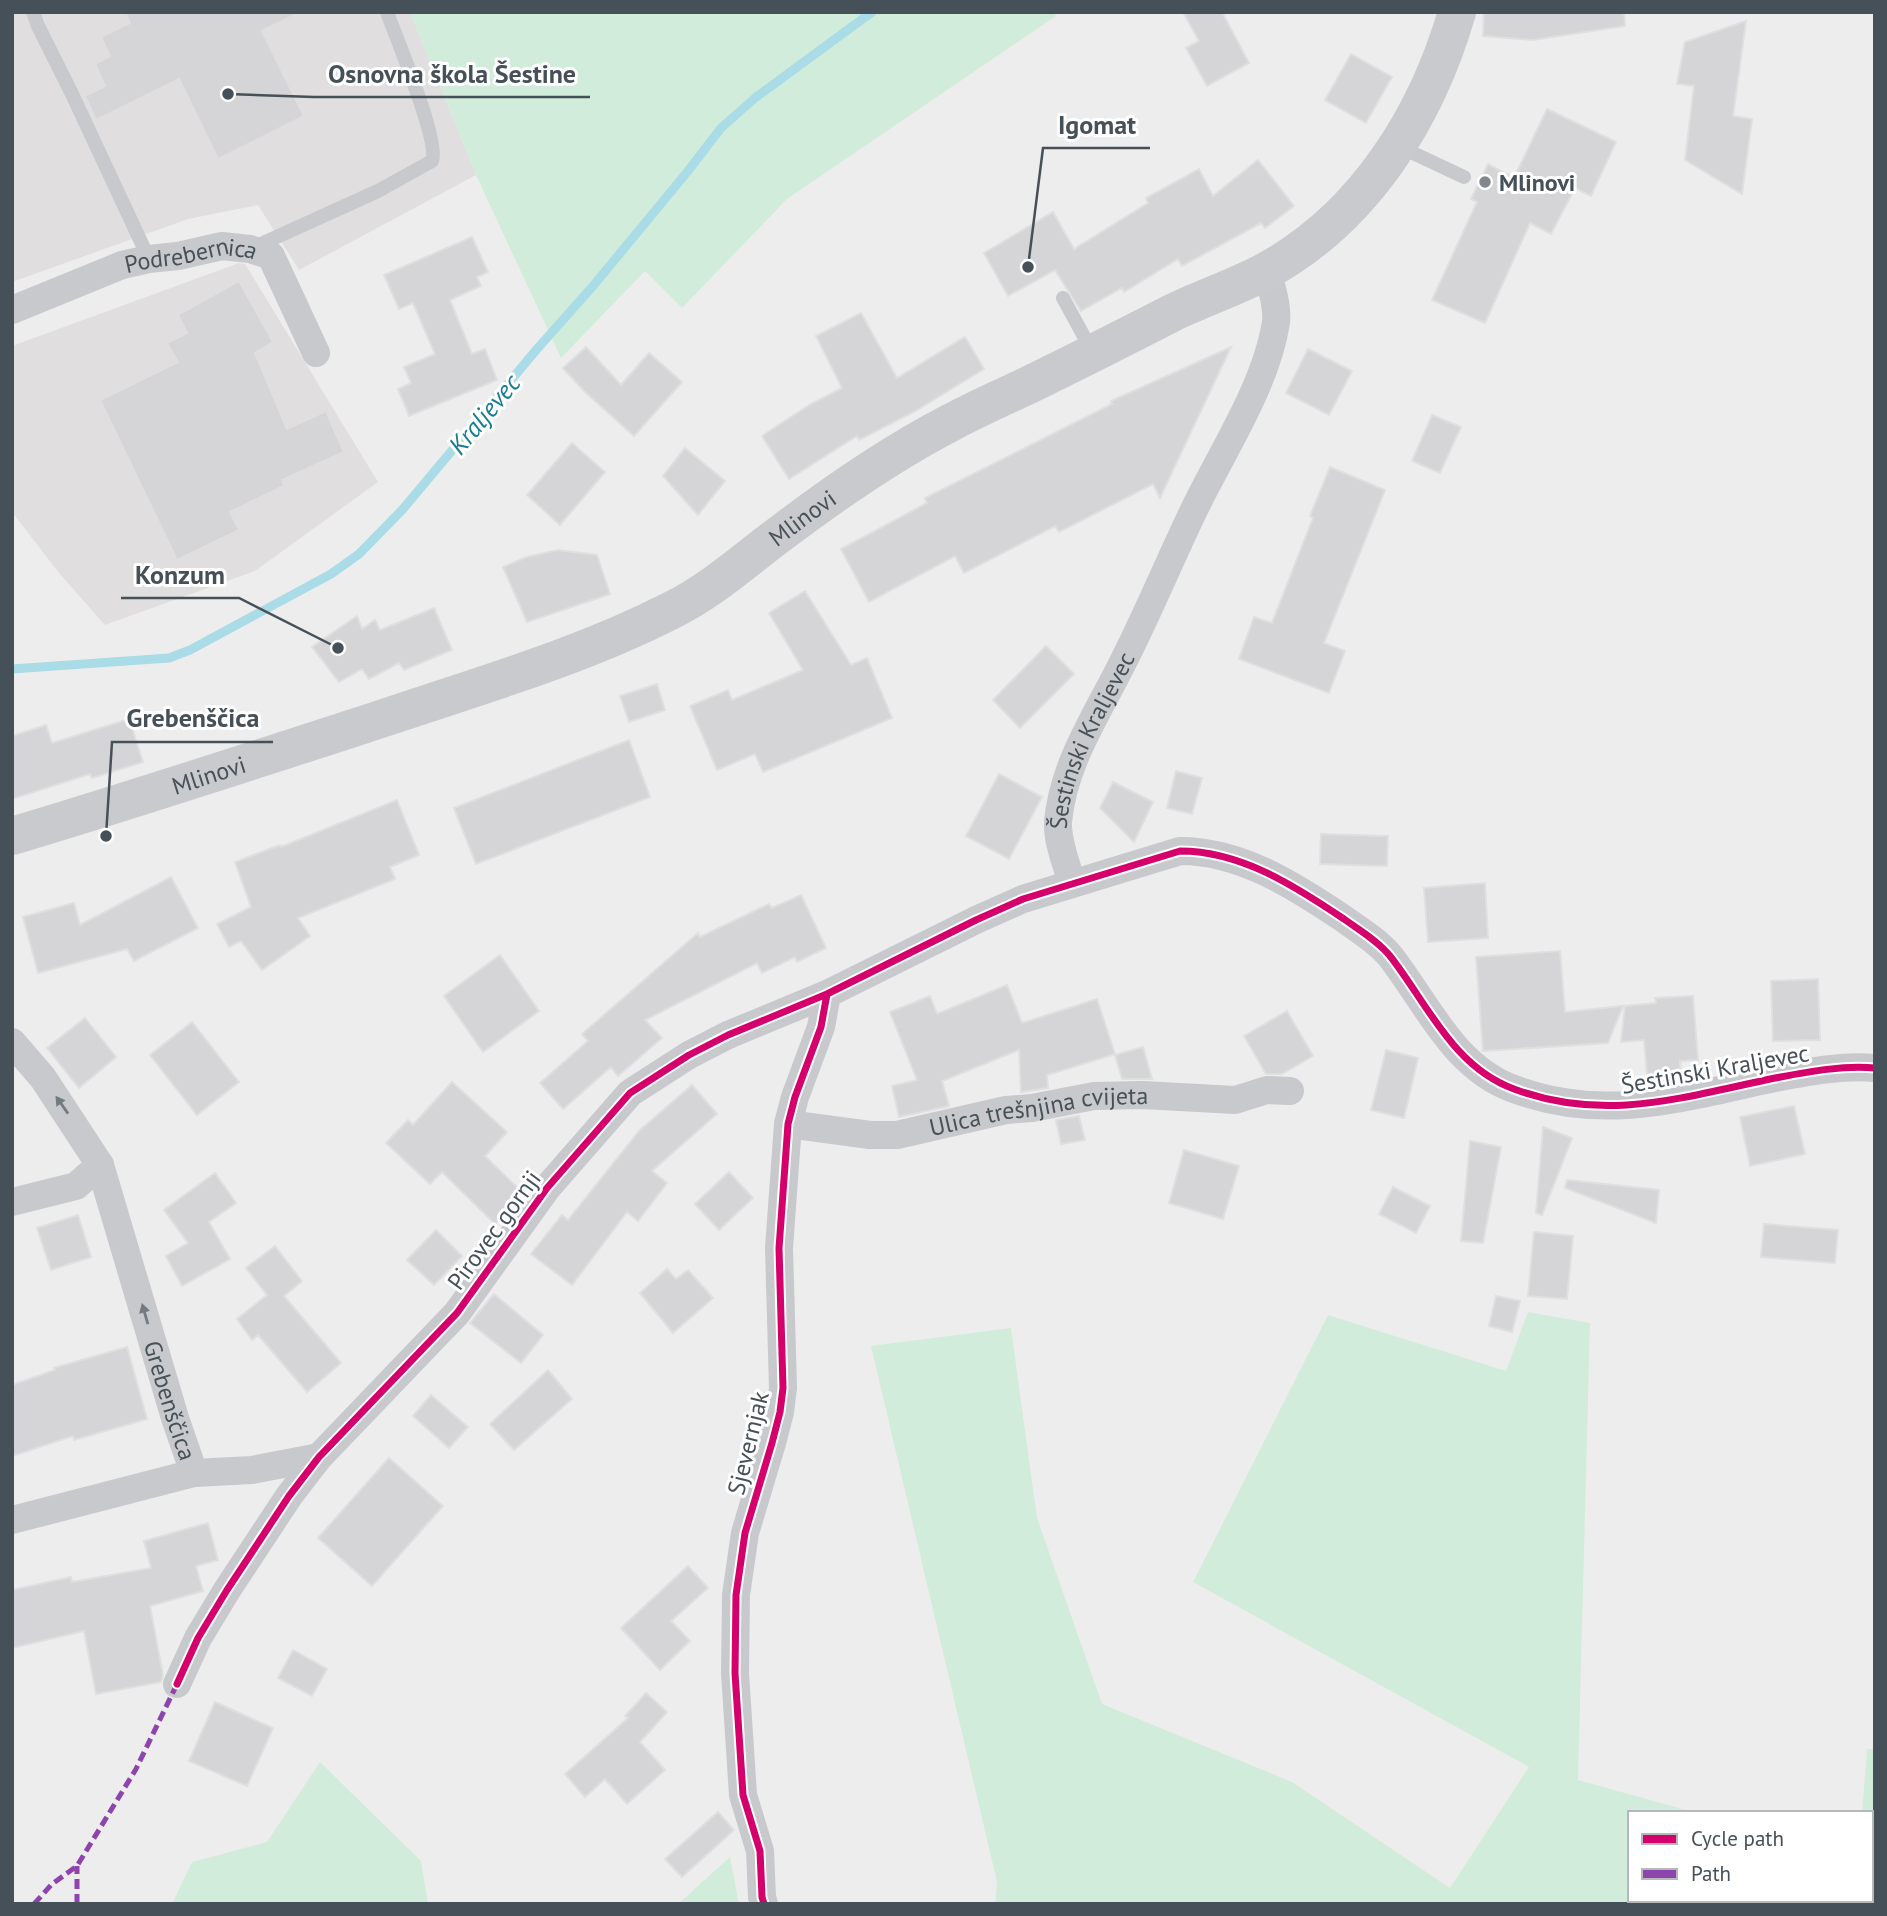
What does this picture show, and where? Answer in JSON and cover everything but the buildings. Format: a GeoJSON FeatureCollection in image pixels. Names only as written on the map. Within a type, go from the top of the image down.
{"type":"FeatureCollection","features":[{"type":"Feature","properties":{"kind":"main road","name":"Mlinovi"},"geometry":{"type":"LineString","coordinates":[[12,836],[477,689],[619,635],[675,609],[711,588],[781,533],[886,460],[950,423],[1202,299],[1267,270],[1306,245],[1337,219],[1377,175],[1408,130],[1445,53],[1457,12]]}},
{"type":"Feature","properties":{"kind":"street","name":"Podrebernica"},"geometry":{"type":"LineString","coordinates":[[12,310],[122,265],[222,246],[250,249],[271,256],[316,353]]}},
{"type":"Feature","properties":{"kind":"street","name":"Šestinski Kraljevec"},"geometry":{"type":"LineString","coordinates":[[1267,270],[1276,303],[1276,321],[1249,401],[1069,770],[1058,826],[1072,884],[1180,851],[1204,851],[1256,868],[1320,903],[1387,952],[1442,1034],[1467,1058],[1490,1078],[1513,1089],[1538,1096],[1584,1106],[1644,1105],[1794,1074],[1836,1068],[1875,1068]]}},
{"type":"Feature","properties":{"kind":"street","name":"Pirovec gornji"},"geometry":{"type":"LineString","coordinates":[[177,1684],[198,1637],[289,1496],[319,1457],[457,1313],[547,1188],[630,1093],[665,1069],[718,1040],[827,994],[941,935],[1023,899],[1072,884]]}},
{"type":"Feature","properties":{"kind":"street","name":"Sjevernjak"},"geometry":{"type":"LineString","coordinates":[[764,1904],[760,1851],[743,1795],[734,1634],[737,1584],[745,1533],[772,1443],[783,1388],[779,1248],[788,1124],[821,1027],[827,994]]}},
{"type":"Feature","properties":{"kind":"street","name":"Grebenščica"},"geometry":{"type":"LineString","coordinates":[[12,1042],[43,1078],[100,1165],[175,1418],[194,1473]]}},
{"type":"Feature","properties":{"kind":"street","name":"Ulica trešnjina cvijeta"},"geometry":{"type":"LineString","coordinates":[[788,1124],[870,1135],[897,1135],[1006,1110],[1042,1107],[1094,1096],[1143,1095],[1223,1101],[1245,1098],[1267,1090],[1290,1091]]}},
{"type":"Feature","properties":{"kind":"street"},"geometry":{"type":"LineString","coordinates":[[12,1202],[76,1186],[100,1165]]}},
{"type":"Feature","properties":{"kind":"street"},"geometry":{"type":"LineString","coordinates":[[12,1520],[194,1473],[252,1470],[319,1457]]}},
{"type":"Feature","properties":{"kind":"lane"},"geometry":{"type":"LineString","coordinates":[[33,12],[149,259]]}},
{"type":"Feature","properties":{"kind":"lane"},"geometry":{"type":"LineString","coordinates":[[250,249],[378,191],[432,161],[435,154],[430,132],[387,12]]}},
{"type":"Feature","properties":{"kind":"lane"},"geometry":{"type":"LineString","coordinates":[[1397,145],[1464,177]]}},
{"type":"Feature","properties":{"kind":"lane"},"geometry":{"type":"LineString","coordinates":[[1063,298],[1093,352]]}},
{"type":"Feature","properties":{"kind":"shaded area"},"geometry":{"type":"Polygon","coordinates":[[[12,12],[410,12],[476,175],[299,270],[258,205],[188,219],[12,282],[12,12]]]}},
{"type":"Feature","properties":{"kind":"shaded area"},"geometry":{"type":"Polygon","coordinates":[[[239,263],[245,264],[378,482],[255,571],[105,625],[59,573],[12,512],[12,346],[239,263]]]}},
{"type":"Feature","properties":{"kind":"green space"},"geometry":{"type":"Polygon","coordinates":[[[410,12],[1053,12],[1056,16],[787,199],[682,308],[645,271],[561,358],[476,175],[410,12]]]}},
{"type":"Feature","properties":{"kind":"green space"},"geometry":{"type":"Polygon","coordinates":[[[1528,1312],[1590,1323],[1578,1780],[1690,1811],[1628,1811],[1628,1902],[1754,1904],[995,1904],[997,1882],[871,1346],[1011,1328],[1037,1518],[1102,1704],[1292,1782],[1450,1888],[1529,1767],[1193,1582],[1328,1315],[1506,1371],[1528,1312]]]}},
{"type":"Feature","properties":{"kind":"green space"},"geometry":{"type":"Polygon","coordinates":[[[1867,1749],[1875,1749],[1875,1904],[1855,1904],[1873,1902],[1873,1811],[1862,1811],[1867,1749]]]}},
{"type":"Feature","properties":{"kind":"green space"},"geometry":{"type":"Polygon","coordinates":[[[320,1762],[421,1861],[428,1904],[172,1904],[192,1862],[267,1842],[320,1762]]]}},
{"type":"Feature","properties":{"kind":"green space"},"geometry":{"type":"Polygon","coordinates":[[[730,1857],[739,1904],[678,1904],[730,1857]]]}},
{"type":"Feature","properties":{"kind":"waterway","name":"Kraljevec"},"geometry":{"type":"LineString","coordinates":[[12,669],[169,658],[190,650],[331,574],[359,554],[403,509],[593,286],[721,128],[755,98],[872,12]]}},
{"type":"Feature","properties":{"kind":"marked path"},"geometry":{"type":"LineString","coordinates":[[34,1904],[52,1884],[77,1866],[136,1769],[177,1684]]}},
{"type":"Feature","properties":{"kind":"marked path"},"geometry":{"type":"LineString","coordinates":[[77,1866],[77,1904]]}},
{"type":"Feature","properties":{"kind":"cycle path"},"geometry":{"type":"LineString","coordinates":[[177,1684],[198,1638],[289,1496],[319,1457],[457,1313],[547,1188],[630,1093],[689,1055],[728,1035],[827,994],[1023,899],[1180,851],[1224,857],[1246,864],[1306,894],[1380,945],[1443,1032],[1474,1066],[1514,1089],[1548,1099],[1581,1104],[1644,1103],[1812,1071],[1850,1067],[1875,1068]]}},
{"type":"Feature","properties":{"kind":"cycle path"},"geometry":{"type":"LineString","coordinates":[[764,1904],[760,1851],[743,1795],[735,1673],[736,1595],[745,1533],[772,1443],[783,1388],[779,1248],[788,1124],[821,1027],[827,994]]}},
{"type":"Feature","properties":{"kind":"place","name":"Osnovna škola Šestine"},"geometry":{"type":"Point","coordinates":[228,94]}},
{"type":"Feature","properties":{"kind":"place","name":"Mlinovi"},"geometry":{"type":"Point","coordinates":[1485,182]}},
{"type":"Feature","properties":{"kind":"place","name":"Igomat"},"geometry":{"type":"Point","coordinates":[1028,267]}},
{"type":"Feature","properties":{"kind":"place","name":"Konzum"},"geometry":{"type":"Point","coordinates":[338,648]}},
{"type":"Feature","properties":{"kind":"place","name":"Grebenščica"},"geometry":{"type":"Point","coordinates":[106,836]}}]}
